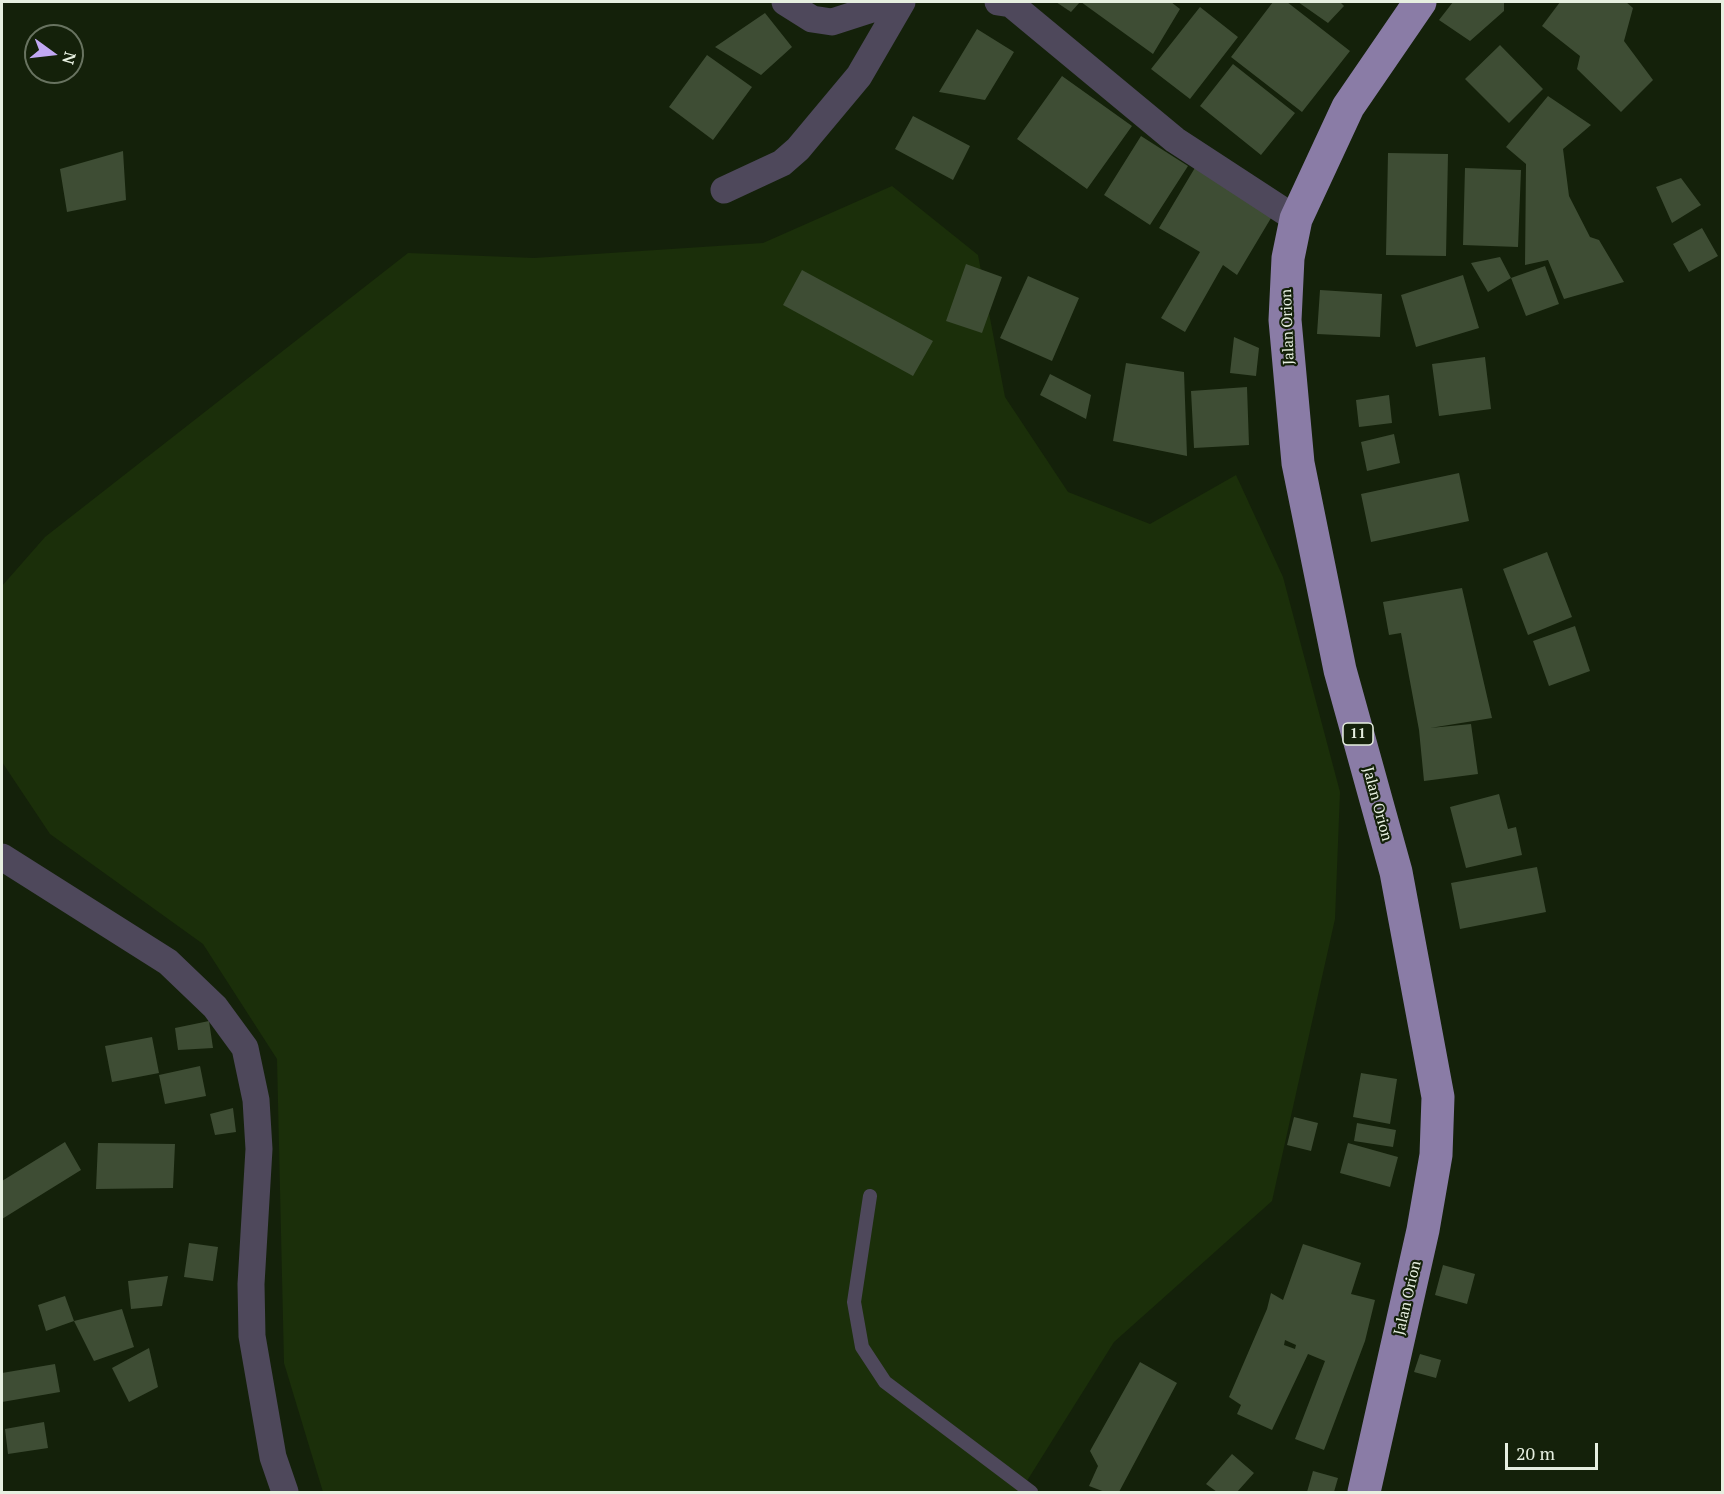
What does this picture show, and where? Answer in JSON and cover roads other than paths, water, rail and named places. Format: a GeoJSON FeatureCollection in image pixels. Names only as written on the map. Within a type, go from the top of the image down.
{"type":"FeatureCollection","features":[{"type":"Feature","properties":{"kind":"highway","name":"Jalan Orion"},"geometry":{"type":"LineString","coordinates":[[1364,1492],[1424,1230],[1436,1155],[1438,1096],[1396,872],[1340,670],[1298,463],[1285,320],[1288,258],[1296,219],[1348,107],[1420,2]]}},
{"type":"Feature","properties":{"kind":"street"},"geometry":{"type":"LineString","coordinates":[[785,2],[812,19],[832,22],[894,2]]}},
{"type":"Feature","properties":{"kind":"street"},"geometry":{"type":"LineString","coordinates":[[724,190],[782,163],[798,149],[859,76],[902,2]]}},
{"type":"Feature","properties":{"kind":"street"},"geometry":{"type":"LineString","coordinates":[[998,2],[1011,4],[1175,140],[1296,219]]}},
{"type":"Feature","properties":{"kind":"street"},"geometry":{"type":"LineString","coordinates":[[2,858],[168,962],[215,1007],[245,1048],[256,1100],[259,1149],[251,1284],[252,1336],[273,1457],[285,1492]]}},
{"type":"Feature","properties":{"kind":"lane"},"geometry":{"type":"LineString","coordinates":[[870,1196],[854,1302],[862,1347],[885,1382],[1031,1492]]}}]}
